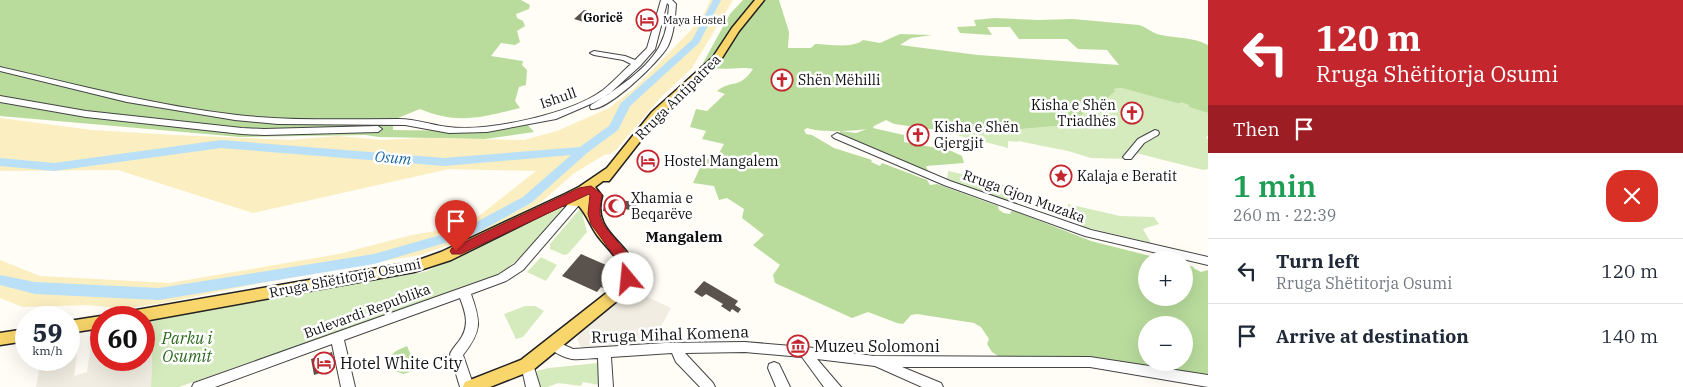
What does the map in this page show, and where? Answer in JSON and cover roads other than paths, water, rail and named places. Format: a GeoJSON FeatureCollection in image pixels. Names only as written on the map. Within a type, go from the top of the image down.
{"type":"FeatureCollection","features":[{"type":"Feature","properties":{"kind":"main road","name":"Rruga Antipatrea"},"geometry":{"type":"LineString","coordinates":[[584,200],[656,114],[717,59],[735,30],[760,0]]}},
{"type":"Feature","properties":{"kind":"main road","name":"Rruga Shëtitorja Osumi"},"geometry":{"type":"LineString","coordinates":[[155,313],[414,267],[446,256],[553,204],[584,200]]}},
{"type":"Feature","properties":{"kind":"main road"},"geometry":{"type":"LineString","coordinates":[[473,386],[527,365],[618,292],[628,279],[629,271],[626,263],[600,229],[584,200]]}},
{"type":"Feature","properties":{"kind":"main road"},"geometry":{"type":"LineString","coordinates":[[0,339],[15,336]]}},
{"type":"Feature","properties":{"kind":"street","name":"Ishull"},"geometry":{"type":"LineString","coordinates":[[0,69],[127,99],[235,117],[278,121],[405,122],[438,129],[478,130],[553,117],[590,101],[612,86],[637,64],[652,47],[665,0]]}},
{"type":"Feature","properties":{"kind":"street"},"geometry":{"type":"LineString","coordinates":[[539,120],[553,122],[592,108],[616,94],[639,74],[664,46],[673,4],[665,0]]}},
{"type":"Feature","properties":{"kind":"street"},"geometry":{"type":"LineString","coordinates":[[594,53],[625,58],[637,64]]}},
{"type":"Feature","properties":{"kind":"street"},"geometry":{"type":"LineString","coordinates":[[0,99],[86,114],[242,131],[438,129]]}},
{"type":"Feature","properties":{"kind":"street"},"geometry":{"type":"LineString","coordinates":[[1128,157],[1141,141],[1155,133]]}},
{"type":"Feature","properties":{"kind":"street","name":"Rruga Gjon Muzaka"},"geometry":{"type":"LineString","coordinates":[[837,136],[939,180],[1044,218],[1089,233],[1208,261]]}},
{"type":"Feature","properties":{"kind":"street","name":"Bulevardi Republika"},"geometry":{"type":"LineString","coordinates":[[199,387],[502,278],[513,272],[584,200]]}},
{"type":"Feature","properties":{"kind":"street"},"geometry":{"type":"LineString","coordinates":[[464,292],[475,322],[469,338],[456,354],[473,386]]}},
{"type":"Feature","properties":{"kind":"street"},"geometry":{"type":"LineString","coordinates":[[337,337],[348,387]]}},
{"type":"Feature","properties":{"kind":"street","name":"Rruga Mihal Komena"},"geometry":{"type":"LineString","coordinates":[[553,344],[572,354],[676,348],[744,347],[874,361],[1090,362],[1208,380]]}},
{"type":"Feature","properties":{"kind":"street"},"geometry":{"type":"LineString","coordinates":[[676,348],[681,358],[708,387]]}},
{"type":"Feature","properties":{"kind":"street"},"geometry":{"type":"LineString","coordinates":[[604,353],[606,387]]}},
{"type":"Feature","properties":{"kind":"street"},"geometry":{"type":"LineString","coordinates":[[806,353],[827,382],[834,387]]}},
{"type":"Feature","properties":{"kind":"street"},"geometry":{"type":"LineString","coordinates":[[874,361],[936,387]]}},
{"type":"Feature","properties":{"kind":"street"},"geometry":{"type":"LineString","coordinates":[[527,365],[533,387]]}},
{"type":"Feature","properties":{"kind":"street"},"geometry":{"type":"LineString","coordinates":[[774,368],[782,387]]}},
{"type":"Feature","properties":{"kind":"waterway","name":"Osum"},"geometry":{"type":"LineString","coordinates":[[583,150],[614,128],[625,105],[696,41],[717,0]]}},
{"type":"Feature","properties":{"kind":"waterway","name":"Osum"},"geometry":{"type":"LineString","coordinates":[[0,162],[54,167],[221,144],[444,162],[583,150]]}},
{"type":"Feature","properties":{"kind":"waterway"},"geometry":{"type":"LineString","coordinates":[[0,280],[35,288],[159,294],[374,259],[470,231],[527,200],[583,150]]}},
{"type":"Feature","properties":{"kind":"place","name":"Maya Hostel"},"geometry":{"type":"Point","coordinates":[647,20]}},
{"type":"Feature","properties":{"kind":"place","name":"Shën Mëhilli"},"geometry":{"type":"Point","coordinates":[782,80]}},
{"type":"Feature","properties":{"kind":"place","name":"Kisha e Shën Triadhës"},"geometry":{"type":"Point","coordinates":[1132,113]}},
{"type":"Feature","properties":{"kind":"place","name":"Kisha e Shën Gjergjit"},"geometry":{"type":"Point","coordinates":[918,135]}},
{"type":"Feature","properties":{"kind":"place","name":"Hostel Mangalem"},"geometry":{"type":"Point","coordinates":[648,161]}},
{"type":"Feature","properties":{"kind":"place","name":"Kalaja e Beratit"},"geometry":{"type":"Point","coordinates":[1061,176]}},
{"type":"Feature","properties":{"kind":"place","name":"Xhamia e Beqarëve"},"geometry":{"type":"Point","coordinates":[615,206]}},
{"type":"Feature","properties":{"kind":"place","name":"Muzeu Solomoni"},"geometry":{"type":"Point","coordinates":[798,346]}},
{"type":"Feature","properties":{"kind":"place","name":"Hotel White City"},"geometry":{"type":"Point","coordinates":[324,363]}},
{"type":"Feature","properties":{"kind":"district","name":"Goricë"},"geometry":{"type":"Point","coordinates":[603,18]}},
{"type":"Feature","properties":{"kind":"district","name":"Mangalem"},"geometry":{"type":"Point","coordinates":[684,237]}},
{"type":"Feature","properties":{"kind":"park label","name":"Parku i Osumit"},"geometry":{"type":"Point","coordinates":[187,347]}}]}
